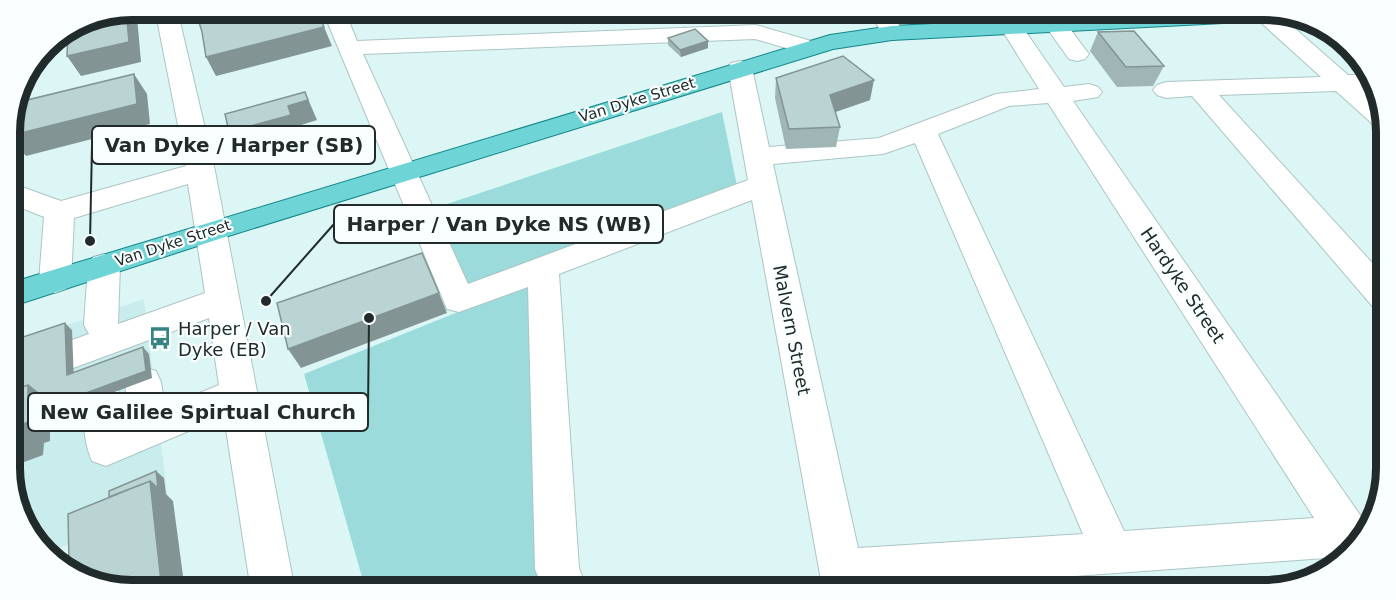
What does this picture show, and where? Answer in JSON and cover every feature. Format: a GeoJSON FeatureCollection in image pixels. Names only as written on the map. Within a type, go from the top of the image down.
{"type":"FeatureCollection","features":[{"type":"Feature","properties":{"kind":"main road","name":"Van Dyke Street"},"geometry":{"type":"LineString","coordinates":[[20,292],[402,172],[810,48],[851,38],[892,33],[1093,20]]}},
{"type":"Feature","properties":{"kind":"street"},"geometry":{"type":"LineString","coordinates":[[168,20],[201,171],[271,580]]}},
{"type":"Feature","properties":{"kind":"street"},"geometry":{"type":"LineString","coordinates":[[338,20],[459,300],[543,269],[760,171],[848,150],[883,146],[1005,99],[1055,93],[1089,92]]}},
{"type":"Feature","properties":{"kind":"street"},"geometry":{"type":"LineString","coordinates":[[886,20],[892,33]]}},
{"type":"Feature","properties":{"kind":"street"},"geometry":{"type":"LineString","coordinates":[[1283,22],[1343,84],[1375,112]]}},
{"type":"Feature","properties":{"kind":"street"},"geometry":{"type":"LineString","coordinates":[[1055,24],[1077,54]]}},
{"type":"Feature","properties":{"kind":"street","name":"Hardyke Street"},"geometry":{"type":"LineString","coordinates":[[1011,27],[1354,535]]}},
{"type":"Feature","properties":{"kind":"street"},"geometry":{"type":"LineString","coordinates":[[349,48],[756,32],[810,48]]}},
{"type":"Feature","properties":{"kind":"street","name":"Malvern Street"},"geometry":{"type":"LineString","coordinates":[[740,68],[843,580]]}},
{"type":"Feature","properties":{"kind":"street"},"geometry":{"type":"LineString","coordinates":[[1166,90],[1365,83]]}},
{"type":"Feature","properties":{"kind":"street"},"geometry":{"type":"LineString","coordinates":[[1199,89],[1376,288]]}},
{"type":"Feature","properties":{"kind":"street"},"geometry":{"type":"LineString","coordinates":[[923,130],[1112,552]]}},
{"type":"Feature","properties":{"kind":"street"},"geometry":{"type":"LineString","coordinates":[[20,196],[58,212],[201,171]]}},
{"type":"Feature","properties":{"kind":"street"},"geometry":{"type":"LineString","coordinates":[[55,281],[58,212]]}},
{"type":"Feature","properties":{"kind":"street"},"geometry":{"type":"LineString","coordinates":[[104,265],[91,358],[106,449],[239,393]]}},
{"type":"Feature","properties":{"kind":"street"},"geometry":{"type":"LineString","coordinates":[[543,269],[557,569],[562,580]]}},
{"type":"Feature","properties":{"kind":"street"},"geometry":{"type":"LineString","coordinates":[[91,358],[140,357],[223,300]]}},
{"type":"Feature","properties":{"kind":"street"},"geometry":{"type":"LineString","coordinates":[[140,357],[149,431]]}},
{"type":"Feature","properties":{"kind":"street"},"geometry":{"type":"LineString","coordinates":[[852,580],[1112,552],[1352,538]]}},
{"type":"Feature","properties":{"kind":"shaded area"},"geometry":{"type":"Polygon","coordinates":[[[722,112],[737,186],[460,287],[429,210],[722,112]]]}},
{"type":"Feature","properties":{"kind":"shaded area"},"geometry":{"type":"Polygon","coordinates":[[[530,283],[553,580],[363,580],[304,374],[530,283]]]}},
{"type":"Feature","properties":{"kind":"shaded area"},"geometry":{"type":"Polygon","coordinates":[[[144,299],[168,502],[55,550],[52,548],[28,511],[20,483],[20,341],[144,299]]]}},
{"type":"Feature","properties":{"kind":"building"},"geometry":{"type":"Polygon","coordinates":[[[127,20],[129,42],[67,56],[68,40],[82,31],[96,25],[127,20]]]}},
{"type":"Feature","properties":{"kind":"building"},"geometry":{"type":"Polygon","coordinates":[[[198,20],[321,20],[324,27],[206,57],[198,20]]]}},
{"type":"Feature","properties":{"kind":"building"},"geometry":{"type":"Polygon","coordinates":[[[695,29],[708,41],[680,50],[668,38],[695,29]]]}},
{"type":"Feature","properties":{"kind":"building"},"geometry":{"type":"Polygon","coordinates":[[[1134,31],[1164,66],[1126,67],[1098,32],[1134,31]]]}},
{"type":"Feature","properties":{"kind":"building"},"geometry":{"type":"Polygon","coordinates":[[[843,56],[874,80],[830,95],[840,127],[789,129],[776,78],[843,56]]]}},
{"type":"Feature","properties":{"kind":"building"},"geometry":{"type":"Polygon","coordinates":[[[134,74],[137,104],[20,133],[20,117],[24,101],[134,74]]]}},
{"type":"Feature","properties":{"kind":"building"},"geometry":{"type":"Polygon","coordinates":[[[305,92],[308,100],[288,106],[291,115],[229,132],[225,114],[305,92]]]}},
{"type":"Feature","properties":{"kind":"building"},"geometry":{"type":"Polygon","coordinates":[[[422,253],[439,293],[288,349],[277,303],[422,253]]]}},
{"type":"Feature","properties":{"kind":"building"},"geometry":{"type":"Polygon","coordinates":[[[65,323],[67,375],[143,347],[146,371],[48,407],[48,400],[42,403],[42,396],[28,385],[20,388],[20,338],[65,323]]]}},
{"type":"Feature","properties":{"kind":"building"},"geometry":{"type":"Polygon","coordinates":[[[28,385],[28,422],[21,425],[20,437],[20,388],[28,385]]]}},
{"type":"Feature","properties":{"kind":"building"},"geometry":{"type":"Polygon","coordinates":[[[156,471],[158,488],[150,481],[109,497],[109,491],[156,471]]]}},
{"type":"Feature","properties":{"kind":"building"},"geometry":{"type":"Polygon","coordinates":[[[150,481],[161,580],[117,580],[89,572],[69,561],[68,514],[150,481]]]}},
{"type":"Feature","properties":{"kind":"place","name":"Van Dyke / Harper (SB)"},"geometry":{"type":"Point","coordinates":[90,241]}},
{"type":"Feature","properties":{"kind":"place","name":"Harper / Van Dyke NS (WB)"},"geometry":{"type":"Point","coordinates":[266,301]}},
{"type":"Feature","properties":{"kind":"place","name":"New Galilee Spirtual Church"},"geometry":{"type":"Point","coordinates":[369,318]}},
{"type":"Feature","properties":{"kind":"place","name":"Harper / Van Dyke (EB)"},"geometry":{"type":"Point","coordinates":[160,338]}}]}
